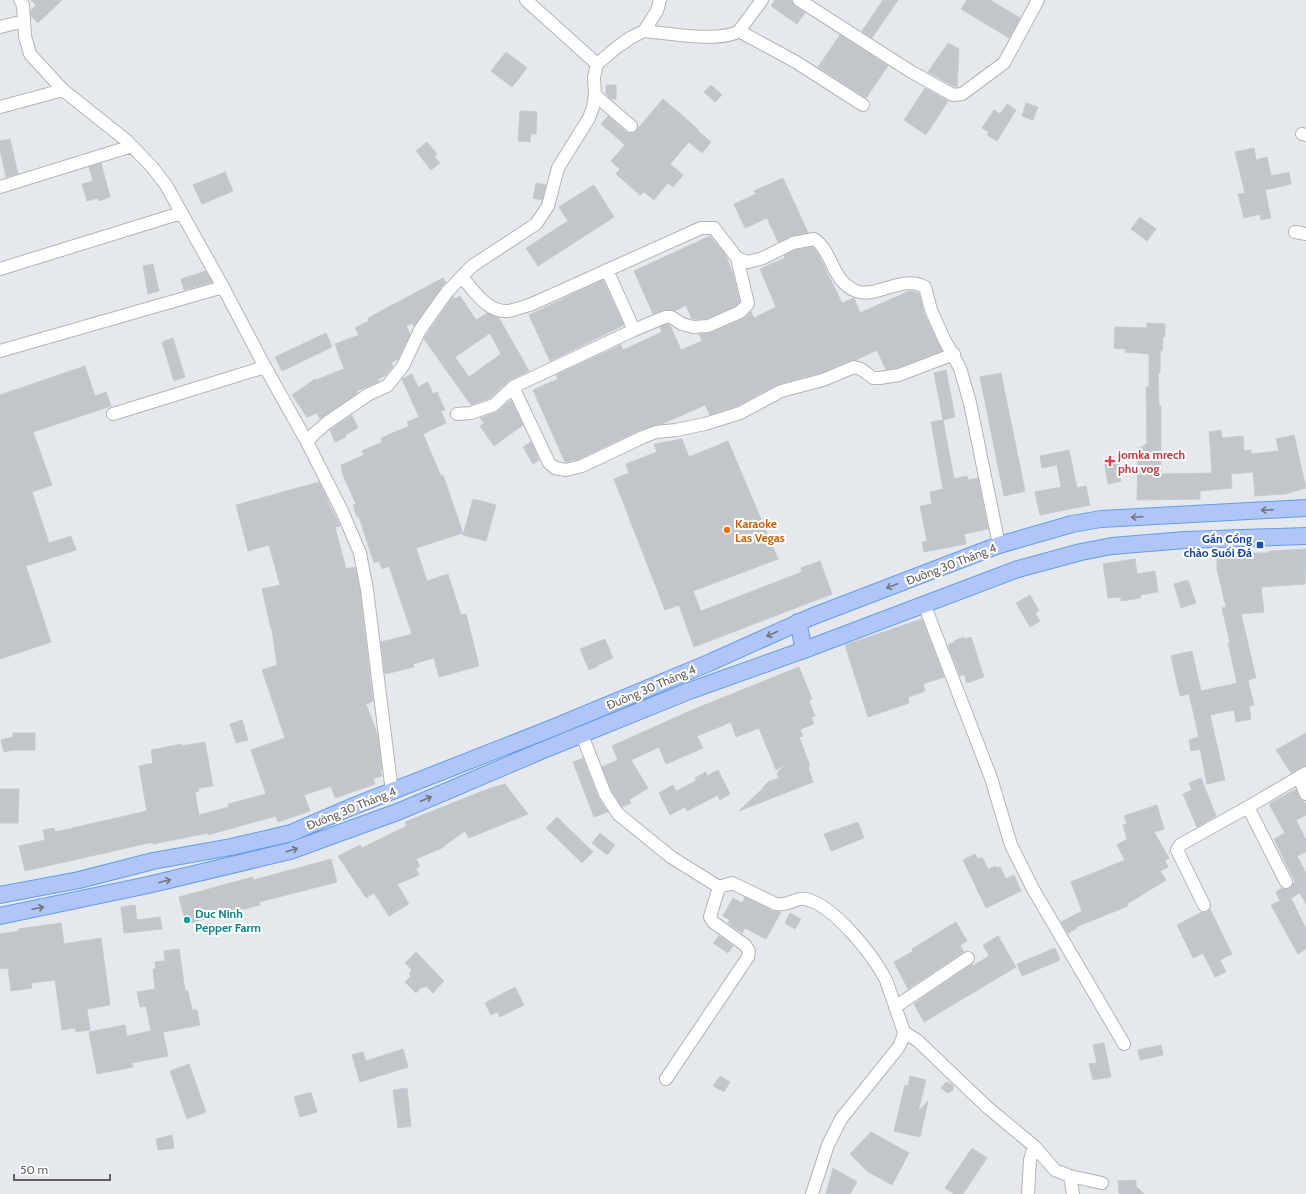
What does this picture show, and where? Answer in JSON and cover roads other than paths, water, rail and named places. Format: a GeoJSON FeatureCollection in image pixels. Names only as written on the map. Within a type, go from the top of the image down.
{"type":"FeatureCollection","features":[{"type":"Feature","properties":{"kind":"main road","name":"Đường 30 Tháng 4"},"geometry":{"type":"LineString","coordinates":[[0,895],[79,880],[153,861],[231,847],[291,832],[555,727],[696,668],[798,622],[999,545],[1072,524],[1101,519],[1306,508]]}},
{"type":"Feature","properties":{"kind":"main road"},"geometry":{"type":"LineString","coordinates":[[1183,515],[1184,540]]}},
{"type":"Feature","properties":{"kind":"main road","name":"Đường 30 Tháng 4"},"geometry":{"type":"LineString","coordinates":[[0,916],[148,885],[290,851],[400,811],[541,751],[689,691],[804,650],[1018,569],[1080,552],[1112,546],[1184,540],[1306,536]]}},
{"type":"Feature","properties":{"kind":"main road"},"geometry":{"type":"LineString","coordinates":[[798,622],[804,650]]}},
{"type":"Feature","properties":{"kind":"main road"},"geometry":{"type":"LineString","coordinates":[[392,792],[400,811]]}},
{"type":"Feature","properties":{"kind":"street"},"geometry":{"type":"LineString","coordinates":[[526,0],[597,64]]}},
{"type":"Feature","properties":{"kind":"street"},"geometry":{"type":"LineString","coordinates":[[307,442],[328,422],[369,394],[386,386],[403,366],[420,330],[447,292],[472,266],[536,224],[543,216],[548,206],[558,168],[589,118],[593,107],[595,96],[594,77],[597,64],[630,38],[644,31],[657,11],[660,0]]}},
{"type":"Feature","properties":{"kind":"street"},"geometry":{"type":"LineString","coordinates":[[644,31],[707,37],[734,34],[739,31],[762,0]]}},
{"type":"Feature","properties":{"kind":"street"},"geometry":{"type":"LineString","coordinates":[[799,0],[910,71],[953,95],[962,94],[1004,63],[1038,0]]}},
{"type":"Feature","properties":{"kind":"street"},"geometry":{"type":"LineString","coordinates":[[23,2],[25,36],[30,54],[63,90],[132,146],[152,167],[166,185],[307,442],[342,511],[360,553],[367,590],[392,792]]}},
{"type":"Feature","properties":{"kind":"street"},"geometry":{"type":"LineString","coordinates":[[0,27],[24,21]]}},
{"type":"Feature","properties":{"kind":"street"},"geometry":{"type":"LineString","coordinates":[[739,31],[796,62],[863,105]]}},
{"type":"Feature","properties":{"kind":"street"},"geometry":{"type":"LineString","coordinates":[[0,107],[63,90]]}},
{"type":"Feature","properties":{"kind":"street"},"geometry":{"type":"LineString","coordinates":[[595,96],[631,126]]}},
{"type":"Feature","properties":{"kind":"street"},"geometry":{"type":"LineString","coordinates":[[0,187],[132,146]]}},
{"type":"Feature","properties":{"kind":"street"},"geometry":{"type":"LineString","coordinates":[[0,269],[181,213]]}},
{"type":"Feature","properties":{"kind":"street"},"geometry":{"type":"LineString","coordinates":[[457,414],[471,413],[494,405],[513,387],[665,317],[693,327],[708,326],[740,312],[748,304],[737,258],[714,228],[702,228],[532,304],[508,311],[497,310],[483,301],[462,277]]}},
{"type":"Feature","properties":{"kind":"street"},"geometry":{"type":"LineString","coordinates":[[737,258],[748,262],[763,258],[793,243],[814,239],[822,247],[840,279],[848,287],[857,291],[865,293],[873,292],[888,287],[915,282],[925,287],[944,339],[954,354],[960,368],[970,403],[999,545]]}},
{"type":"Feature","properties":{"kind":"street"},"geometry":{"type":"LineString","coordinates":[[607,270],[634,330]]}},
{"type":"Feature","properties":{"kind":"street"},"geometry":{"type":"LineString","coordinates":[[0,351],[223,287]]}},
{"type":"Feature","properties":{"kind":"street"},"geometry":{"type":"LineString","coordinates":[[513,387],[549,463],[555,468],[566,470],[582,466],[656,432],[676,430],[705,424],[740,413],[781,391],[823,380],[854,367],[862,369],[872,378],[880,378],[899,375],[954,354]]}},
{"type":"Feature","properties":{"kind":"street"},"geometry":{"type":"LineString","coordinates":[[113,414],[265,367]]}},
{"type":"Feature","properties":{"kind":"street"},"geometry":{"type":"LineString","coordinates":[[924,604],[991,778],[1011,846],[1033,889],[1124,1044]]}},
{"type":"Feature","properties":{"kind":"street"},"geometry":{"type":"LineString","coordinates":[[582,735],[605,794],[618,814],[671,857],[719,886],[732,883],[776,904],[783,905],[803,898],[813,901],[827,909],[858,940],[879,968],[887,982],[904,1032],[902,1040],[898,1048],[841,1119],[828,1145],[812,1194]]}},
{"type":"Feature","properties":{"kind":"street"},"geometry":{"type":"LineString","coordinates":[[1204,905],[1177,850],[1180,845],[1302,775],[1306,794]]}},
{"type":"Feature","properties":{"kind":"street"},"geometry":{"type":"LineString","coordinates":[[1248,807],[1286,882]]}},
{"type":"Feature","properties":{"kind":"street"},"geometry":{"type":"LineString","coordinates":[[666,1079],[748,957],[749,951],[745,945],[713,922],[710,917],[719,886]]}},
{"type":"Feature","properties":{"kind":"street"},"geometry":{"type":"LineString","coordinates":[[895,1008],[968,958]]}},
{"type":"Feature","properties":{"kind":"street"},"geometry":{"type":"LineString","coordinates":[[904,1032],[918,1041],[987,1107],[1034,1146],[1055,1170],[1070,1176],[1102,1183]]}},
{"type":"Feature","properties":{"kind":"street"},"geometry":{"type":"LineString","coordinates":[[1028,1194],[1030,1160],[1034,1146]]}},
{"type":"Feature","properties":{"kind":"street"},"geometry":{"type":"LineString","coordinates":[[1070,1176],[1073,1194]]}},
{"type":"Feature","properties":{"kind":"place","name":"jomka mrech phu vog"},"geometry":{"type":"Point","coordinates":[1110,461]}},
{"type":"Feature","properties":{"kind":"place","name":"Karaoke Las Vegas"},"geometry":{"type":"Point","coordinates":[727,530]}},
{"type":"Feature","properties":{"kind":"place","name":"Gần Cổng chào Suối Đá"},"geometry":{"type":"Point","coordinates":[1260,545]}},
{"type":"Feature","properties":{"kind":"place","name":"Duc Ninh Pepper Farm"},"geometry":{"type":"Point","coordinates":[187,920]}}]}
